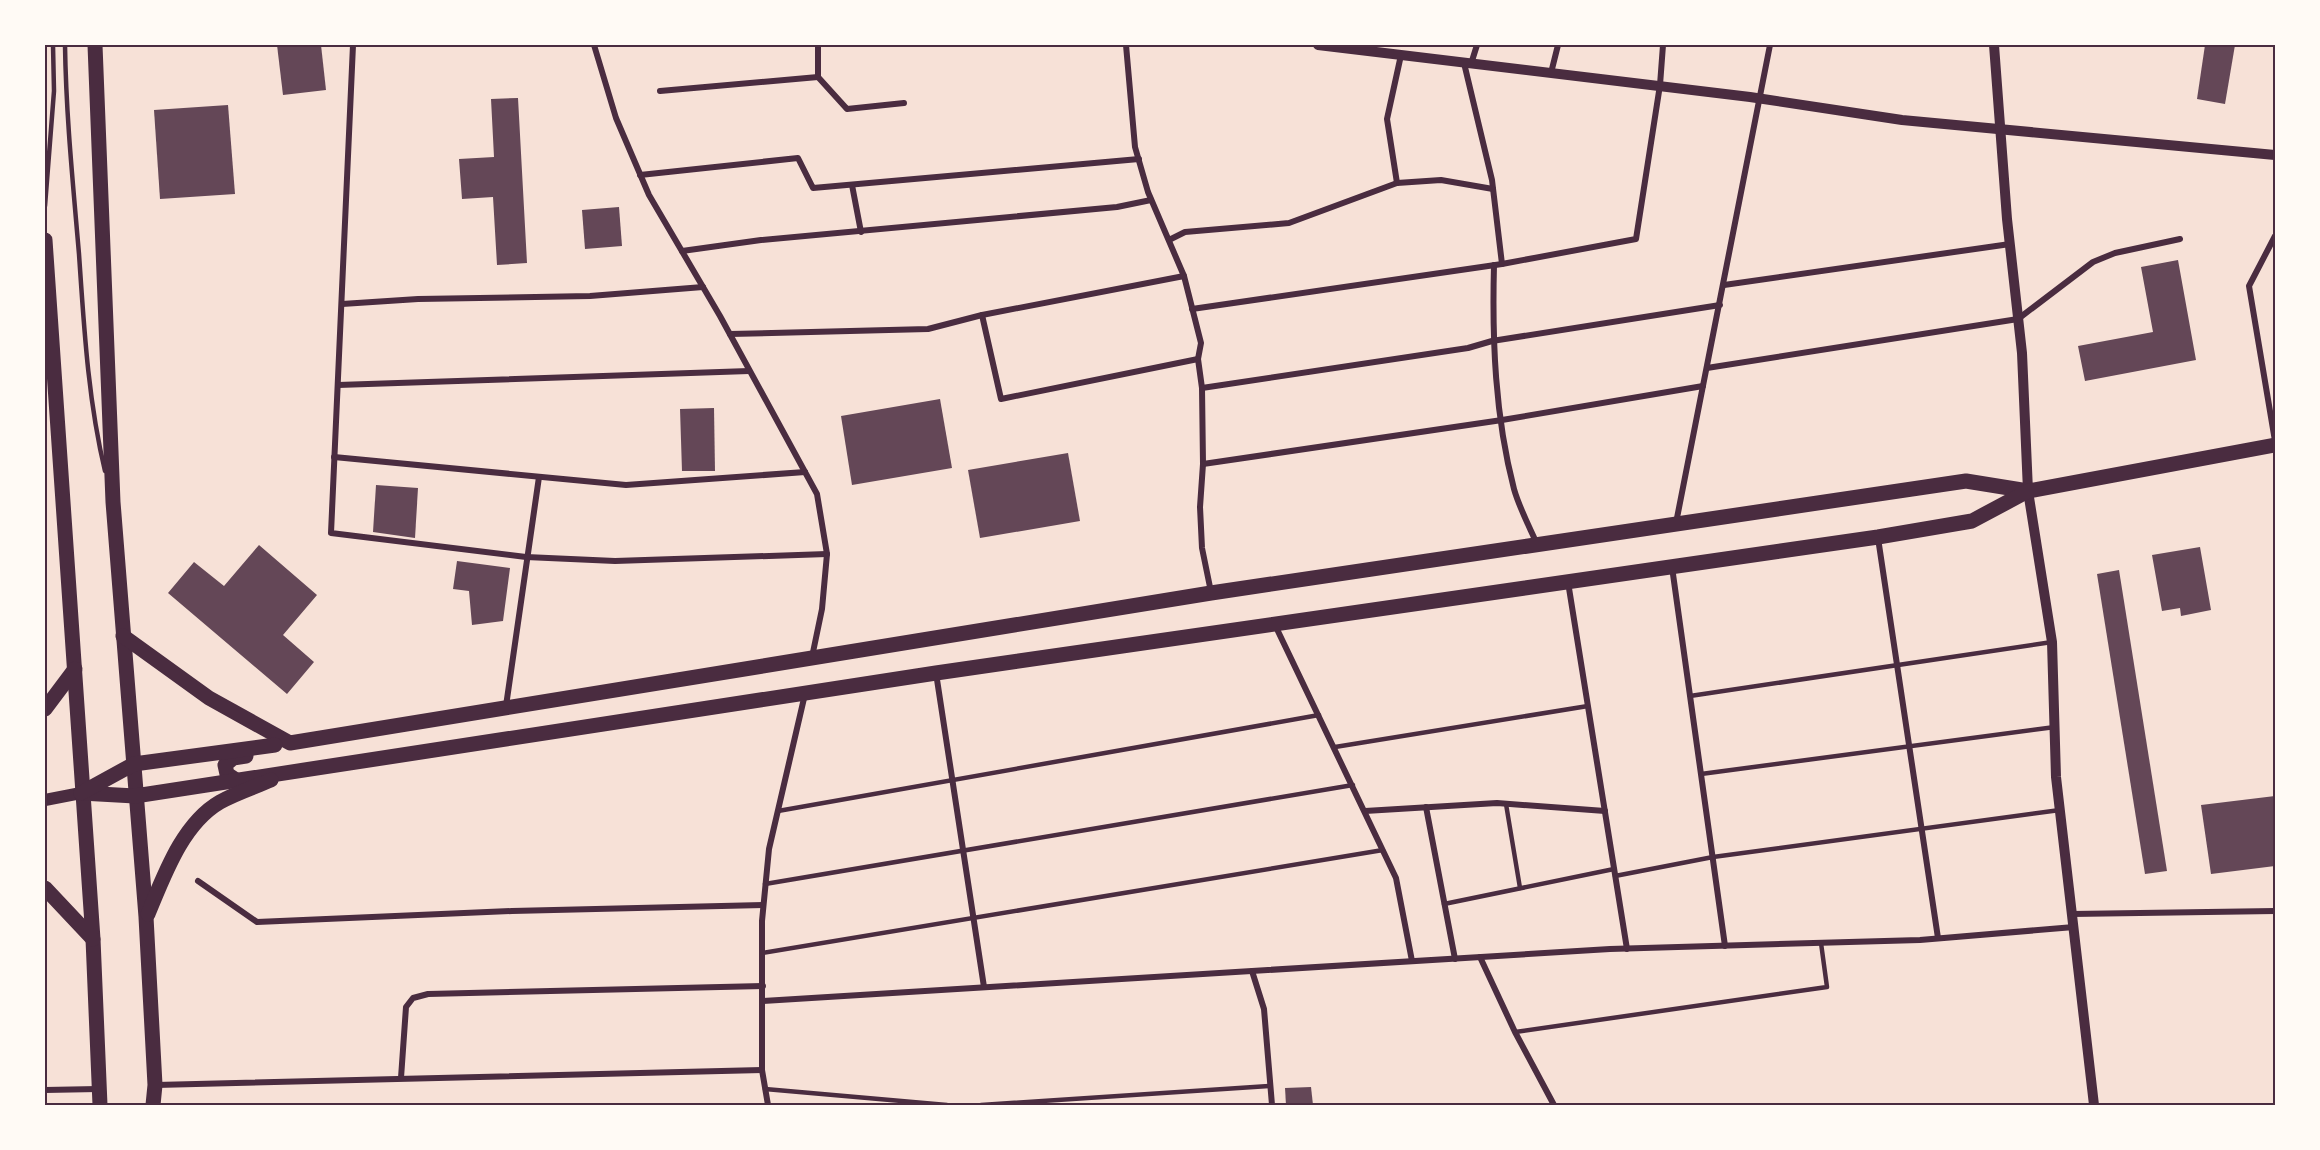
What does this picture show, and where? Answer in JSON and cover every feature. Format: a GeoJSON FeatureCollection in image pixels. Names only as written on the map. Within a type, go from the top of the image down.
{"type":"FeatureCollection","features":[{"type":"Feature","properties":{"kind":"main road"},"geometry":{"type":"LineString","coordinates":[[95,45],[113,502],[135,796],[147,917],[155,1085],[153,1105]]}},
{"type":"Feature","properties":{"kind":"main road"},"geometry":{"type":"LineString","coordinates":[[45,240],[51,396],[75,669],[81,794],[93,939],[100,1097]]}},
{"type":"Feature","properties":{"kind":"main road"},"geometry":{"type":"LineString","coordinates":[[45,800],[81,794],[135,796],[806,693],[1878,537],[1971,521],[2028,491],[2275,443]]}},
{"type":"Feature","properties":{"kind":"main road"},"geometry":{"type":"LineString","coordinates":[[81,794],[134,764],[282,744],[1211,593],[1966,481],[2028,491]]}},
{"type":"Feature","properties":{"kind":"main road"},"geometry":{"type":"LineString","coordinates":[[123,636],[209,698],[282,744]]}},
{"type":"Feature","properties":{"kind":"main road"},"geometry":{"type":"LineString","coordinates":[[45,709],[75,669]]}},
{"type":"Feature","properties":{"kind":"main road"},"geometry":{"type":"LineString","coordinates":[[236,780],[224,769],[228,761],[269,753],[282,744]]}},
{"type":"Feature","properties":{"kind":"main road"},"geometry":{"type":"LineString","coordinates":[[147,917],[170,861],[188,832],[218,803],[292,771]]}},
{"type":"Feature","properties":{"kind":"main road"},"geometry":{"type":"LineString","coordinates":[[45,888],[93,939]]}},
{"type":"Feature","properties":{"kind":"street"},"geometry":{"type":"LineString","coordinates":[[353,45],[331,533],[526,557],[615,561],[828,554]]}},
{"type":"Feature","properties":{"kind":"street"},"geometry":{"type":"LineString","coordinates":[[594,45],[616,118],[648,195],[730,334],[817,494],[828,554],[812,658]]}},
{"type":"Feature","properties":{"kind":"street"},"geometry":{"type":"LineString","coordinates":[[818,45],[818,77],[847,109],[904,103]]}},
{"type":"Feature","properties":{"kind":"street"},"geometry":{"type":"LineString","coordinates":[[1126,45],[1139,159],[1151,200],[1184,276],[1201,342],[1198,359],[1202,388],[1203,464],[1200,507],[1202,548],[1211,593]]}},
{"type":"Feature","properties":{"kind":"street"},"geometry":{"type":"LineString","coordinates":[[1319,45],[1368,48],[1468,64],[1660,85],[1902,120],[2275,155]]}},
{"type":"Feature","properties":{"kind":"street"},"geometry":{"type":"LineString","coordinates":[[1477,45],[1468,64],[1493,189],[1502,264]]}},
{"type":"Feature","properties":{"kind":"street"},"geometry":{"type":"LineString","coordinates":[[1551,74],[1558,45]]}},
{"type":"Feature","properties":{"kind":"street"},"geometry":{"type":"LineString","coordinates":[[1192,309],[1502,264],[1636,239],[1660,85],[1663,45]]}},
{"type":"Feature","properties":{"kind":"street"},"geometry":{"type":"LineString","coordinates":[[1676,524],[1770,45]]}},
{"type":"Feature","properties":{"kind":"street"},"geometry":{"type":"LineString","coordinates":[[1994,45],[2018,319],[2028,491],[2052,642],[2060,810],[2094,1105]]}},
{"type":"Feature","properties":{"kind":"street"},"geometry":{"type":"LineString","coordinates":[[1397,183],[1387,119],[1401,55]]}},
{"type":"Feature","properties":{"kind":"street"},"geometry":{"type":"LineString","coordinates":[[660,91],[818,77]]}},
{"type":"Feature","properties":{"kind":"street"},"geometry":{"type":"LineString","coordinates":[[640,175],[798,158],[813,188],[1139,159]]}},
{"type":"Feature","properties":{"kind":"street"},"geometry":{"type":"LineString","coordinates":[[1168,240],[1185,232],[1289,223],[1397,183],[1441,180],[1493,189]]}},
{"type":"Feature","properties":{"kind":"street"},"geometry":{"type":"LineString","coordinates":[[852,185],[861,232]]}},
{"type":"Feature","properties":{"kind":"street"},"geometry":{"type":"LineString","coordinates":[[682,251],[761,240],[1117,207],[1151,200]]}},
{"type":"Feature","properties":{"kind":"street"},"geometry":{"type":"LineString","coordinates":[[2275,236],[2249,286],[2275,443]]}},
{"type":"Feature","properties":{"kind":"street"},"geometry":{"type":"LineString","coordinates":[[1707,368],[2018,319],[2093,262],[2115,253],[2180,239]]}},
{"type":"Feature","properties":{"kind":"street"},"geometry":{"type":"LineString","coordinates":[[1724,285],[2010,244]]}},
{"type":"Feature","properties":{"kind":"street"},"geometry":{"type":"LineString","coordinates":[[1494,265],[1492,340],[1502,420],[1514,490],[1537,544]]}},
{"type":"Feature","properties":{"kind":"street"},"geometry":{"type":"LineString","coordinates":[[730,334],[928,329],[982,315],[1184,276]]}},
{"type":"Feature","properties":{"kind":"street"},"geometry":{"type":"LineString","coordinates":[[342,304],[418,299],[591,296],[703,287]]}},
{"type":"Feature","properties":{"kind":"street"},"geometry":{"type":"LineString","coordinates":[[1202,388],[1468,348],[1492,340],[1720,305]]}},
{"type":"Feature","properties":{"kind":"street"},"geometry":{"type":"LineString","coordinates":[[982,315],[1001,399],[1198,359]]}},
{"type":"Feature","properties":{"kind":"street"},"geometry":{"type":"LineString","coordinates":[[338,385],[749,371]]}},
{"type":"Feature","properties":{"kind":"street"},"geometry":{"type":"LineString","coordinates":[[1203,464],[1502,420],[1704,386]]}},
{"type":"Feature","properties":{"kind":"street"},"geometry":{"type":"LineString","coordinates":[[334,457],[626,485],[805,472]]}},
{"type":"Feature","properties":{"kind":"street"},"geometry":{"type":"LineString","coordinates":[[506,706],[539,477]]}},
{"type":"Feature","properties":{"kind":"street"},"geometry":{"type":"LineString","coordinates":[[1878,537],[1938,938]]}},
{"type":"Feature","properties":{"kind":"street"},"geometry":{"type":"LineString","coordinates":[[1672,567],[1725,946]]}},
{"type":"Feature","properties":{"kind":"street"},"geometry":{"type":"LineString","coordinates":[[1568,582],[1627,949]]}},
{"type":"Feature","properties":{"kind":"street"},"geometry":{"type":"LineString","coordinates":[[1275,624],[1396,878],[1412,961]]}},
{"type":"Feature","properties":{"kind":"street"},"geometry":{"type":"LineString","coordinates":[[936,674],[984,987]]}},
{"type":"Feature","properties":{"kind":"street"},"geometry":{"type":"LineString","coordinates":[[768,1105],[762,1070],[763,905],[769,849],[806,693]]}},
{"type":"Feature","properties":{"kind":"street"},"geometry":{"type":"LineString","coordinates":[[1365,811],[1506,804],[1605,811]]}},
{"type":"Feature","properties":{"kind":"street"},"geometry":{"type":"LineString","coordinates":[[1426,807],[1455,958]]}},
{"type":"Feature","properties":{"kind":"street"},"geometry":{"type":"LineString","coordinates":[[198,881],[257,922],[513,911],[763,905]]}},
{"type":"Feature","properties":{"kind":"street"},"geometry":{"type":"LineString","coordinates":[[2072,914],[2275,911]]}},
{"type":"Feature","properties":{"kind":"street"},"geometry":{"type":"LineString","coordinates":[[763,1000],[1455,958],[1627,949],[1938,938],[2074,927]]}},
{"type":"Feature","properties":{"kind":"street"},"geometry":{"type":"LineString","coordinates":[[1480,957],[1515,1032],[1554,1105]]}},
{"type":"Feature","properties":{"kind":"street"},"geometry":{"type":"LineString","coordinates":[[1252,971],[1264,1009],[1272,1105]]}},
{"type":"Feature","properties":{"kind":"street"},"geometry":{"type":"LineString","coordinates":[[401,1077],[405,1007],[413,998],[428,994],[763,986]]}},
{"type":"Feature","properties":{"kind":"street"},"geometry":{"type":"LineString","coordinates":[[155,1085],[401,1077],[762,1070]]}},
{"type":"Feature","properties":{"kind":"street"},"geometry":{"type":"LineString","coordinates":[[45,1090],[100,1097]]}},
{"type":"Feature","properties":{"kind":"lane"},"geometry":{"type":"LineString","coordinates":[[45,206],[54,91],[53,45]]}},
{"type":"Feature","properties":{"kind":"lane"},"geometry":{"type":"LineString","coordinates":[[65,45],[66,90],[88,362],[95,426],[113,502]]}},
{"type":"Feature","properties":{"kind":"lane"},"geometry":{"type":"LineString","coordinates":[[1690,696],[1897,663],[2052,642]]}},
{"type":"Feature","properties":{"kind":"lane"},"geometry":{"type":"LineString","coordinates":[[1335,747],[1588,705]]}},
{"type":"Feature","properties":{"kind":"lane"},"geometry":{"type":"LineString","coordinates":[[778,811],[1319,715]]}},
{"type":"Feature","properties":{"kind":"lane"},"geometry":{"type":"LineString","coordinates":[[1701,774],[2055,727]]}},
{"type":"Feature","properties":{"kind":"lane"},"geometry":{"type":"LineString","coordinates":[[765,884],[1353,785]]}},
{"type":"Feature","properties":{"kind":"lane"},"geometry":{"type":"LineString","coordinates":[[1506,804],[1520,888]]}},
{"type":"Feature","properties":{"kind":"lane"},"geometry":{"type":"LineString","coordinates":[[1444,904],[1614,872],[2060,810]]}},
{"type":"Feature","properties":{"kind":"lane"},"geometry":{"type":"LineString","coordinates":[[762,953],[1383,850]]}},
{"type":"Feature","properties":{"kind":"lane"},"geometry":{"type":"LineString","coordinates":[[1515,1032],[1827,987],[1821,943]]}},
{"type":"Feature","properties":{"kind":"lane"},"geometry":{"type":"LineString","coordinates":[[981,1105],[1269,1086]]}},
{"type":"Feature","properties":{"kind":"lane"},"geometry":{"type":"LineString","coordinates":[[765,1089],[947,1105]]}},
{"type":"Feature","properties":{"kind":"building"},"geometry":{"type":"Polygon","coordinates":[[[277,45],[321,45],[326,90],[283,95],[277,45]]]}},
{"type":"Feature","properties":{"kind":"building"},"geometry":{"type":"Polygon","coordinates":[[[2205,45],[2235,45],[2225,104],[2197,99],[2205,45]]]}},
{"type":"Feature","properties":{"kind":"building"},"geometry":{"type":"Polygon","coordinates":[[[518,98],[527,263],[497,265],[493,197],[462,199],[459,159],[494,157],[491,99],[518,98]]]}},
{"type":"Feature","properties":{"kind":"building"},"geometry":{"type":"Polygon","coordinates":[[[228,105],[235,194],[160,199],[154,110],[228,105]]]}},
{"type":"Feature","properties":{"kind":"building"},"geometry":{"type":"Polygon","coordinates":[[[619,207],[622,246],[585,249],[582,210],[619,207]]]}},
{"type":"Feature","properties":{"kind":"building"},"geometry":{"type":"Polygon","coordinates":[[[2178,260],[2196,360],[2085,381],[2078,346],[2153,332],[2141,267],[2178,260]]]}},
{"type":"Feature","properties":{"kind":"building"},"geometry":{"type":"Polygon","coordinates":[[[940,399],[952,468],[852,485],[841,416],[940,399]]]}},
{"type":"Feature","properties":{"kind":"building"},"geometry":{"type":"Polygon","coordinates":[[[714,408],[715,471],[682,471],[680,409],[714,408]]]}},
{"type":"Feature","properties":{"kind":"building"},"geometry":{"type":"Polygon","coordinates":[[[1068,453],[1080,521],[980,538],[968,470],[1068,453]]]}},
{"type":"Feature","properties":{"kind":"building"},"geometry":{"type":"Polygon","coordinates":[[[376,485],[418,488],[415,538],[373,532],[376,485]]]}},
{"type":"Feature","properties":{"kind":"building"},"geometry":{"type":"Polygon","coordinates":[[[259,545],[317,595],[283,635],[314,662],[287,694],[168,593],[194,562],[224,586],[259,545]]]}},
{"type":"Feature","properties":{"kind":"building"},"geometry":{"type":"Polygon","coordinates":[[[2200,547],[2211,610],[2181,616],[2180,608],[2162,611],[2152,555],[2200,547]]]}},
{"type":"Feature","properties":{"kind":"building"},"geometry":{"type":"Polygon","coordinates":[[[457,561],[510,568],[503,621],[472,625],[469,591],[453,589],[457,561]]]}},
{"type":"Feature","properties":{"kind":"building"},"geometry":{"type":"Polygon","coordinates":[[[2119,570],[2167,871],[2145,874],[2097,574],[2119,570]]]}},
{"type":"Feature","properties":{"kind":"building"},"geometry":{"type":"Polygon","coordinates":[[[2275,796],[2275,866],[2211,874],[2201,805],[2275,796]]]}},
{"type":"Feature","properties":{"kind":"building"},"geometry":{"type":"Polygon","coordinates":[[[1311,1087],[1313,1105],[1286,1105],[1285,1088],[1311,1087]]]}}]}
